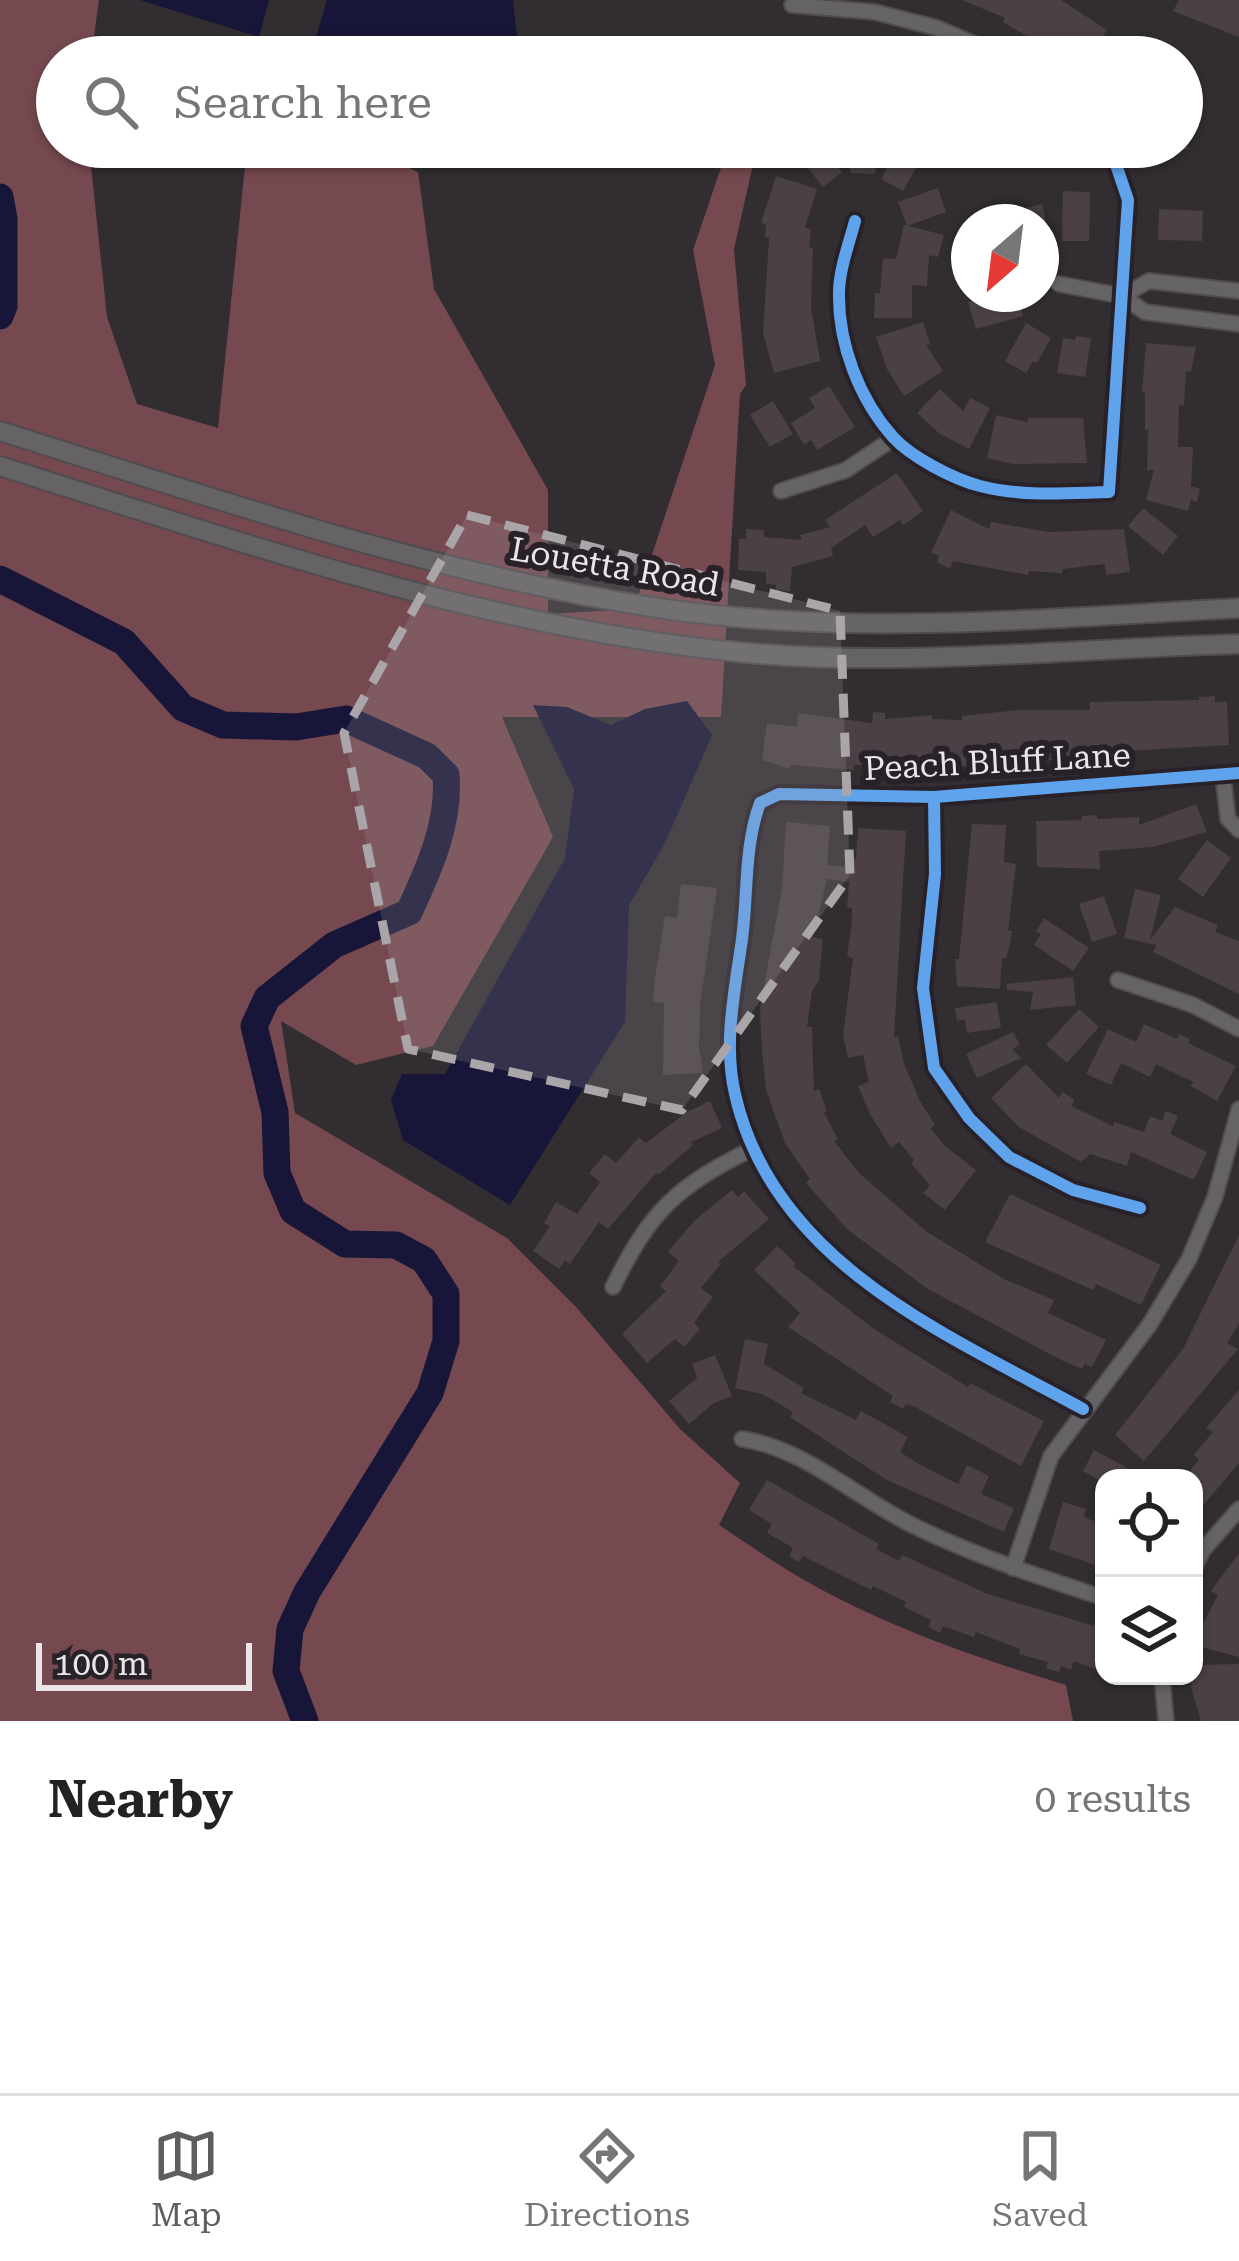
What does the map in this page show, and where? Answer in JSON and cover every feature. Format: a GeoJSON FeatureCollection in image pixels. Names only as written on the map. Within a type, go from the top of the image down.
{"type":"FeatureCollection","features":[{"type":"Feature","properties":{"kind":"main road","name":"Louetta Road"},"geometry":{"type":"LineString","coordinates":[[0,431],[220,500],[476,572],[659,608],[881,624],[1239,608]]}},
{"type":"Feature","properties":{"kind":"main road","name":"Louetta Road"},"geometry":{"type":"LineString","coordinates":[[0,466],[476,607],[660,644],[861,659],[1239,644]]}},
{"type":"Feature","properties":{"kind":"street"},"geometry":{"type":"LineString","coordinates":[[791,5],[875,12],[955,36]]}},
{"type":"Feature","properties":{"kind":"street"},"geometry":{"type":"LineString","coordinates":[[855,221],[838,289],[841,336],[860,385],[894,438],[937,466],[979,485],[1039,494],[1109,492],[1128,200],[1117,168]]}},
{"type":"Feature","properties":{"kind":"street"},"geometry":{"type":"LineString","coordinates":[[1122,296],[1149,281],[1239,291]]}},
{"type":"Feature","properties":{"kind":"street"},"geometry":{"type":"LineString","coordinates":[[1059,284],[1122,296],[1145,312],[1239,324]]}},
{"type":"Feature","properties":{"kind":"street"},"geometry":{"type":"LineString","coordinates":[[782,491],[846,470],[894,438]]}},
{"type":"Feature","properties":{"kind":"street"},"geometry":{"type":"LineString","coordinates":[[1231,774],[1228,819],[1239,830]]}},
{"type":"Feature","properties":{"kind":"street","name":"Peach Bluff Lane"},"geometry":{"type":"LineString","coordinates":[[752,1149],[734,1091],[730,1012],[752,824],[760,803],[778,794],[934,797],[1231,774]]}},
{"type":"Feature","properties":{"kind":"street"},"geometry":{"type":"LineString","coordinates":[[934,797],[934,874],[923,988],[934,1068],[969,1118],[1009,1157],[1073,1190],[1140,1208]]}},
{"type":"Feature","properties":{"kind":"street"},"geometry":{"type":"LineString","coordinates":[[1118,980],[1193,1005],[1239,1028]]}},
{"type":"Feature","properties":{"kind":"street"},"geometry":{"type":"LineString","coordinates":[[1013,1568],[1051,1456],[1150,1324],[1189,1259],[1215,1197],[1239,1109]]}},
{"type":"Feature","properties":{"kind":"street"},"geometry":{"type":"LineString","coordinates":[[613,1287],[633,1245],[670,1197],[752,1149],[796,1222],[848,1270],[924,1322],[1083,1409]]}},
{"type":"Feature","properties":{"kind":"street"},"geometry":{"type":"LineString","coordinates":[[742,1439],[773,1444],[916,1527],[1013,1568],[1095,1595]]}},
{"type":"Feature","properties":{"kind":"street"},"geometry":{"type":"LineString","coordinates":[[1203,1550],[1239,1509]]}},
{"type":"Feature","properties":{"kind":"street"},"geometry":{"type":"LineString","coordinates":[[1163,1685],[1166,1721]]}},
{"type":"Feature","properties":{"kind":"highlighted area"},"geometry":{"type":"Polygon","coordinates":[[[467,515],[840,611],[850,875],[682,1110],[408,1049],[344,733],[467,515]]]}},
{"type":"Feature","properties":{"kind":"shaded area"},"geometry":{"type":"Polygon","coordinates":[[[0,0],[99,0],[94,36],[36,36],[36,168],[91,168],[107,317],[137,404],[218,428],[245,168],[409,168],[418,172],[434,289],[548,490],[548,614],[634,609],[715,365],[693,250],[721,168],[752,168],[734,249],[746,385],[740,394],[721,717],[502,717],[553,837],[433,1046],[356,1065],[281,1021],[295,1113],[507,1238],[576,1307],[680,1429],[740,1483],[719,1525],[868,1613],[1066,1685],[1073,1721],[0,1721],[0,0]]]}},
{"type":"Feature","properties":{"kind":"shaded area"},"geometry":{"type":"Polygon","coordinates":[[[140,0],[269,0],[256,36],[140,0]]]}},
{"type":"Feature","properties":{"kind":"shaded area"},"geometry":{"type":"Polygon","coordinates":[[[327,0],[513,0],[517,36],[316,36],[327,0]]]}},
{"type":"Feature","properties":{"kind":"shaded area"},"geometry":{"type":"Polygon","coordinates":[[[687,701],[712,735],[665,843],[629,905],[625,1022],[510,1205],[403,1140],[391,1100],[402,1074],[445,1074],[565,858],[574,789],[533,705],[567,707],[611,725],[645,709],[687,701]]]}},
{"type":"Feature","properties":{"kind":"building"},"geometry":{"type":"Polygon","coordinates":[[[962,0],[1061,0],[1107,30],[1103,36],[1027,36],[1003,22],[1005,18],[962,0]]]}},
{"type":"Feature","properties":{"kind":"building"},"geometry":{"type":"Polygon","coordinates":[[[1179,0],[1239,0],[1239,37],[1173,11],[1179,0]]]}},
{"type":"Feature","properties":{"kind":"building"},"geometry":{"type":"Polygon","coordinates":[[[808,168],[839,168],[842,172],[823,187],[808,168]]]}},
{"type":"Feature","properties":{"kind":"building"},"geometry":{"type":"Polygon","coordinates":[[[850,168],[875,168],[875,174],[850,173],[850,168]]]}},
{"type":"Feature","properties":{"kind":"building"},"geometry":{"type":"Polygon","coordinates":[[[887,168],[916,168],[903,191],[881,179],[887,168]]]}},
{"type":"Feature","properties":{"kind":"building"},"geometry":{"type":"Polygon","coordinates":[[[776,176],[817,189],[805,228],[811,229],[811,307],[820,361],[774,373],[763,333],[769,238],[765,237],[766,224],[761,223],[776,176]]]}},
{"type":"Feature","properties":{"kind":"building"},"geometry":{"type":"Polygon","coordinates":[[[938,188],[946,212],[907,226],[898,202],[938,188]]]}},
{"type":"Feature","properties":{"kind":"building"},"geometry":{"type":"Polygon","coordinates":[[[1063,191],[1090,192],[1089,241],[1062,241],[1063,191]]]}},
{"type":"Feature","properties":{"kind":"building"},"geometry":{"type":"Polygon","coordinates":[[[1159,209],[1203,211],[1202,241],[1158,240],[1159,209]]]}},
{"type":"Feature","properties":{"kind":"building"},"geometry":{"type":"Polygon","coordinates":[[[904,225],[944,235],[938,257],[929,255],[927,286],[912,285],[912,318],[874,318],[883,258],[896,259],[904,225]]]}},
{"type":"Feature","properties":{"kind":"building"},"geometry":{"type":"Polygon","coordinates":[[[971,312],[1022,312],[1023,316],[976,329],[971,312]]]}},
{"type":"Feature","properties":{"kind":"building"},"geometry":{"type":"Polygon","coordinates":[[[923,322],[930,344],[926,345],[943,371],[904,396],[887,369],[876,337],[923,322]]]}},
{"type":"Feature","properties":{"kind":"building"},"geometry":{"type":"Polygon","coordinates":[[[1026,323],[1051,338],[1026,373],[1005,361],[1026,323]]]}},
{"type":"Feature","properties":{"kind":"building"},"geometry":{"type":"Polygon","coordinates":[[[1076,336],[1091,338],[1085,377],[1057,373],[1063,338],[1075,340],[1076,336]]]}},
{"type":"Feature","properties":{"kind":"building"},"geometry":{"type":"Polygon","coordinates":[[[1146,343],[1196,347],[1191,372],[1186,371],[1184,406],[1179,405],[1178,447],[1193,447],[1191,486],[1200,489],[1188,511],[1146,500],[1154,470],[1147,470],[1142,392],[1146,343]]]}},
{"type":"Feature","properties":{"kind":"building"},"geometry":{"type":"Polygon","coordinates":[[[829,386],[855,427],[817,450],[811,440],[804,445],[791,423],[815,408],[809,398],[829,386]]]}},
{"type":"Feature","properties":{"kind":"building"},"geometry":{"type":"Polygon","coordinates":[[[940,389],[963,411],[970,398],[990,408],[969,449],[940,434],[917,413],[940,389]]]}},
{"type":"Feature","properties":{"kind":"building"},"geometry":{"type":"Polygon","coordinates":[[[773,401],[793,434],[770,447],[750,415],[773,401]]]}},
{"type":"Feature","properties":{"kind":"building"},"geometry":{"type":"Polygon","coordinates":[[[996,415],[1027,422],[1028,418],[1083,418],[1087,463],[1014,464],[987,458],[996,415]]]}},
{"type":"Feature","properties":{"kind":"building"},"geometry":{"type":"Polygon","coordinates":[[[897,473],[923,511],[903,525],[900,520],[873,537],[865,525],[831,548],[833,556],[792,567],[790,591],[766,584],[766,572],[738,570],[739,539],[746,539],[746,529],[764,530],[764,537],[802,540],[800,535],[830,527],[825,520],[897,473]]]}},
{"type":"Feature","properties":{"kind":"building"},"geometry":{"type":"Polygon","coordinates":[[[1143,508],[1178,536],[1163,555],[1128,526],[1143,508]]]}},
{"type":"Feature","properties":{"kind":"building"},"geometry":{"type":"Polygon","coordinates":[[[951,510],[989,529],[991,522],[1049,532],[1124,529],[1130,572],[1106,575],[1105,564],[1063,569],[1062,573],[1029,571],[1028,575],[953,561],[950,569],[931,552],[951,510]]]}},
{"type":"Feature","properties":{"kind":"building"},"geometry":{"type":"Polygon","coordinates":[[[1215,696],[1215,702],[1227,702],[1229,745],[1075,754],[1075,760],[974,760],[974,766],[854,765],[854,770],[791,765],[790,769],[762,760],[767,723],[797,727],[798,713],[872,723],[873,712],[885,713],[885,719],[932,715],[932,719],[962,720],[962,716],[1018,710],[1090,710],[1090,702],[1215,696]]]}},
{"type":"Feature","properties":{"kind":"building"},"geometry":{"type":"Polygon","coordinates":[[[1196,804],[1207,832],[1153,847],[1099,851],[1100,869],[1037,867],[1036,821],[1097,815],[1097,819],[1139,817],[1139,825],[1196,804]]]}},
{"type":"Feature","properties":{"kind":"building"},"geometry":{"type":"Polygon","coordinates":[[[786,822],[830,826],[827,865],[851,867],[858,828],[906,831],[894,1037],[898,1036],[904,1064],[935,1125],[930,1128],[976,1170],[945,1210],[923,1193],[930,1185],[911,1163],[914,1160],[899,1142],[891,1148],[870,1114],[858,1086],[869,1082],[863,1055],[848,1058],[843,1035],[853,958],[847,956],[852,923],[852,908],[847,907],[849,882],[827,879],[813,937],[823,939],[807,1027],[812,1027],[814,1091],[819,1089],[824,1113],[838,1139],[834,1141],[859,1173],[927,1232],[1004,1279],[1054,1300],[1048,1313],[1106,1340],[1092,1367],[1085,1364],[1082,1369],[1061,1360],[928,1289],[848,1230],[806,1183],[810,1179],[785,1143],[766,1090],[762,1051],[760,1008],[782,888],[786,822]]]}},
{"type":"Feature","properties":{"kind":"building"},"geometry":{"type":"Polygon","coordinates":[[[972,824],[1006,825],[1004,862],[1016,864],[1008,931],[1012,931],[1006,958],[1002,958],[1000,989],[957,986],[955,959],[959,959],[972,824]]]}},
{"type":"Feature","properties":{"kind":"building"},"geometry":{"type":"Polygon","coordinates":[[[1207,840],[1231,858],[1203,897],[1178,879],[1207,840]]]}},
{"type":"Feature","properties":{"kind":"building"},"geometry":{"type":"Polygon","coordinates":[[[681,884],[717,888],[700,1006],[703,1073],[663,1075],[664,1003],[653,1002],[655,978],[665,916],[677,918],[681,884]]]}},
{"type":"Feature","properties":{"kind":"building"},"geometry":{"type":"Polygon","coordinates":[[[1135,889],[1161,895],[1150,940],[1175,907],[1218,925],[1215,932],[1239,941],[1239,994],[1153,952],[1156,945],[1124,938],[1135,889]]]}},
{"type":"Feature","properties":{"kind":"building"},"geometry":{"type":"Polygon","coordinates":[[[1104,896],[1117,934],[1092,942],[1079,904],[1104,896]]]}},
{"type":"Feature","properties":{"kind":"building"},"geometry":{"type":"Polygon","coordinates":[[[1044,918],[1089,948],[1073,971],[1034,945],[1044,918]]]}},
{"type":"Feature","properties":{"kind":"building"},"geometry":{"type":"Polygon","coordinates":[[[1073,977],[1076,1005],[1030,1010],[1033,992],[1007,990],[1007,984],[1073,977]]]}},
{"type":"Feature","properties":{"kind":"building"},"geometry":{"type":"Polygon","coordinates":[[[997,1002],[1001,1028],[967,1033],[965,1019],[957,1021],[955,1008],[997,1002]]]}},
{"type":"Feature","properties":{"kind":"building"},"geometry":{"type":"Polygon","coordinates":[[[1079,1009],[1099,1027],[1067,1063],[1046,1045],[1079,1009]]]}},
{"type":"Feature","properties":{"kind":"building"},"geometry":{"type":"Polygon","coordinates":[[[1144,1024],[1177,1039],[1179,1034],[1190,1039],[1188,1043],[1236,1066],[1217,1101],[1191,1086],[1193,1082],[1156,1064],[1150,1077],[1121,1063],[1111,1085],[1086,1074],[1108,1029],[1136,1042],[1144,1024]]]}},
{"type":"Feature","properties":{"kind":"building"},"geometry":{"type":"Polygon","coordinates":[[[1013,1032],[1020,1045],[1012,1049],[1021,1058],[977,1078],[966,1054],[1013,1032]]]}},
{"type":"Feature","properties":{"kind":"building"},"geometry":{"type":"Polygon","coordinates":[[[1026,1064],[1059,1098],[1062,1092],[1075,1100],[1071,1106],[1113,1126],[1114,1122],[1144,1132],[1150,1116],[1162,1121],[1166,1111],[1178,1116],[1170,1134],[1207,1152],[1194,1180],[1131,1152],[1127,1166],[1090,1154],[1081,1162],[1019,1127],[991,1098],[1026,1064]]]}},
{"type":"Feature","properties":{"kind":"building"},"geometry":{"type":"Polygon","coordinates":[[[710,1101],[722,1128],[691,1142],[656,1173],[608,1229],[599,1222],[570,1264],[565,1261],[559,1269],[533,1251],[550,1226],[544,1223],[556,1202],[577,1214],[600,1182],[589,1173],[605,1154],[616,1163],[639,1137],[646,1143],[710,1101]]]}},
{"type":"Feature","properties":{"kind":"building"},"geometry":{"type":"Polygon","coordinates":[[[732,1190],[738,1197],[744,1191],[769,1219],[718,1262],[721,1264],[701,1288],[713,1297],[694,1323],[700,1329],[684,1347],[675,1339],[647,1363],[622,1334],[666,1291],[660,1286],[679,1261],[668,1252],[695,1220],[732,1190]]]}},
{"type":"Feature","properties":{"kind":"building"},"geometry":{"type":"Polygon","coordinates":[[[1010,1194],[1161,1265],[1141,1305],[1096,1284],[1093,1290],[985,1242],[1010,1194]]]}},
{"type":"Feature","properties":{"kind":"building"},"geometry":{"type":"Polygon","coordinates":[[[1239,1235],[1239,1323],[1227,1343],[1238,1349],[1144,1461],[1115,1435],[1183,1349],[1239,1235]]]}},
{"type":"Feature","properties":{"kind":"building"},"geometry":{"type":"Polygon","coordinates":[[[777,1246],[796,1263],[793,1266],[874,1329],[968,1387],[970,1383],[1044,1421],[1021,1466],[915,1407],[906,1404],[903,1409],[890,1402],[893,1396],[788,1327],[800,1313],[754,1270],[777,1246]]]}},
{"type":"Feature","properties":{"kind":"building"},"geometry":{"type":"Polygon","coordinates":[[[745,1339],[768,1344],[764,1364],[804,1388],[801,1393],[856,1420],[861,1411],[908,1437],[900,1452],[917,1463],[958,1484],[967,1465],[989,1476],[981,1494],[1014,1508],[1004,1532],[885,1479],[790,1417],[793,1412],[762,1394],[735,1388],[745,1339]]]}},
{"type":"Feature","properties":{"kind":"building"},"geometry":{"type":"Polygon","coordinates":[[[715,1355],[732,1396],[714,1403],[689,1424],[669,1401],[697,1378],[692,1364],[715,1355]]]}},
{"type":"Feature","properties":{"kind":"building"},"geometry":{"type":"Polygon","coordinates":[[[1239,1390],[1239,1463],[1203,1505],[1203,1469],[1192,1469],[1199,1460],[1194,1455],[1213,1432],[1206,1428],[1239,1390]]]}},
{"type":"Feature","properties":{"kind":"building"},"geometry":{"type":"Polygon","coordinates":[[[1094,1450],[1129,1469],[1095,1469],[1095,1478],[1083,1471],[1094,1450]]]}},
{"type":"Feature","properties":{"kind":"building"},"geometry":{"type":"Polygon","coordinates":[[[767,1480],[879,1544],[876,1549],[899,1561],[902,1555],[988,1594],[1095,1626],[1095,1669],[1074,1661],[1071,1670],[1061,1666],[1059,1672],[1046,1668],[1048,1662],[1019,1654],[1020,1649],[976,1632],[974,1637],[943,1626],[940,1633],[928,1627],[931,1620],[904,1607],[906,1602],[803,1556],[799,1562],[789,1556],[793,1548],[767,1533],[772,1524],[749,1510],[767,1480]]]}},
{"type":"Feature","properties":{"kind":"building"},"geometry":{"type":"Polygon","coordinates":[[[1063,1502],[1086,1509],[1084,1517],[1095,1521],[1095,1565],[1049,1549],[1063,1502]]]}},
{"type":"Feature","properties":{"kind":"building"},"geometry":{"type":"Polygon","coordinates":[[[1239,1553],[1239,1657],[1203,1647],[1203,1623],[1218,1595],[1211,1591],[1239,1553]]]}},
{"type":"Feature","properties":{"kind":"building"},"geometry":{"type":"Polygon","coordinates":[[[1239,1664],[1239,1721],[1201,1721],[1191,1687],[1203,1685],[1203,1665],[1239,1664]]]}},
{"type":"Feature","properties":{"kind":"waterway"},"geometry":{"type":"LineString","coordinates":[[0,197],[4,219],[0,316]]}},
{"type":"Feature","properties":{"kind":"waterway"},"geometry":{"type":"LineString","coordinates":[[0,579],[124,642],[183,708],[223,725],[296,727],[346,719],[427,756],[446,775],[441,828],[409,912],[334,945],[267,998],[254,1026],[275,1112],[277,1173],[293,1211],[345,1244],[396,1245],[424,1260],[446,1294],[446,1341],[430,1393],[307,1592],[290,1629],[286,1671],[305,1721]]}},
{"type":"Feature","properties":{"kind":"cycle path"},"geometry":{"type":"LineString","coordinates":[[855,221],[839,284],[842,331],[861,388],[893,437],[933,466],[980,486],[1028,493],[1109,492],[1128,200],[1117,168]]}},
{"type":"Feature","properties":{"kind":"cycle path"},"geometry":{"type":"LineString","coordinates":[[1083,1409],[976,1352],[872,1287],[826,1248],[786,1204],[755,1153],[735,1094],[730,1055],[755,819],[760,803],[779,794],[934,797],[1239,773]]}},
{"type":"Feature","properties":{"kind":"cycle path"},"geometry":{"type":"LineString","coordinates":[[934,797],[935,874],[923,988],[934,1068],[969,1118],[1009,1157],[1073,1190],[1140,1208]]}}]}
